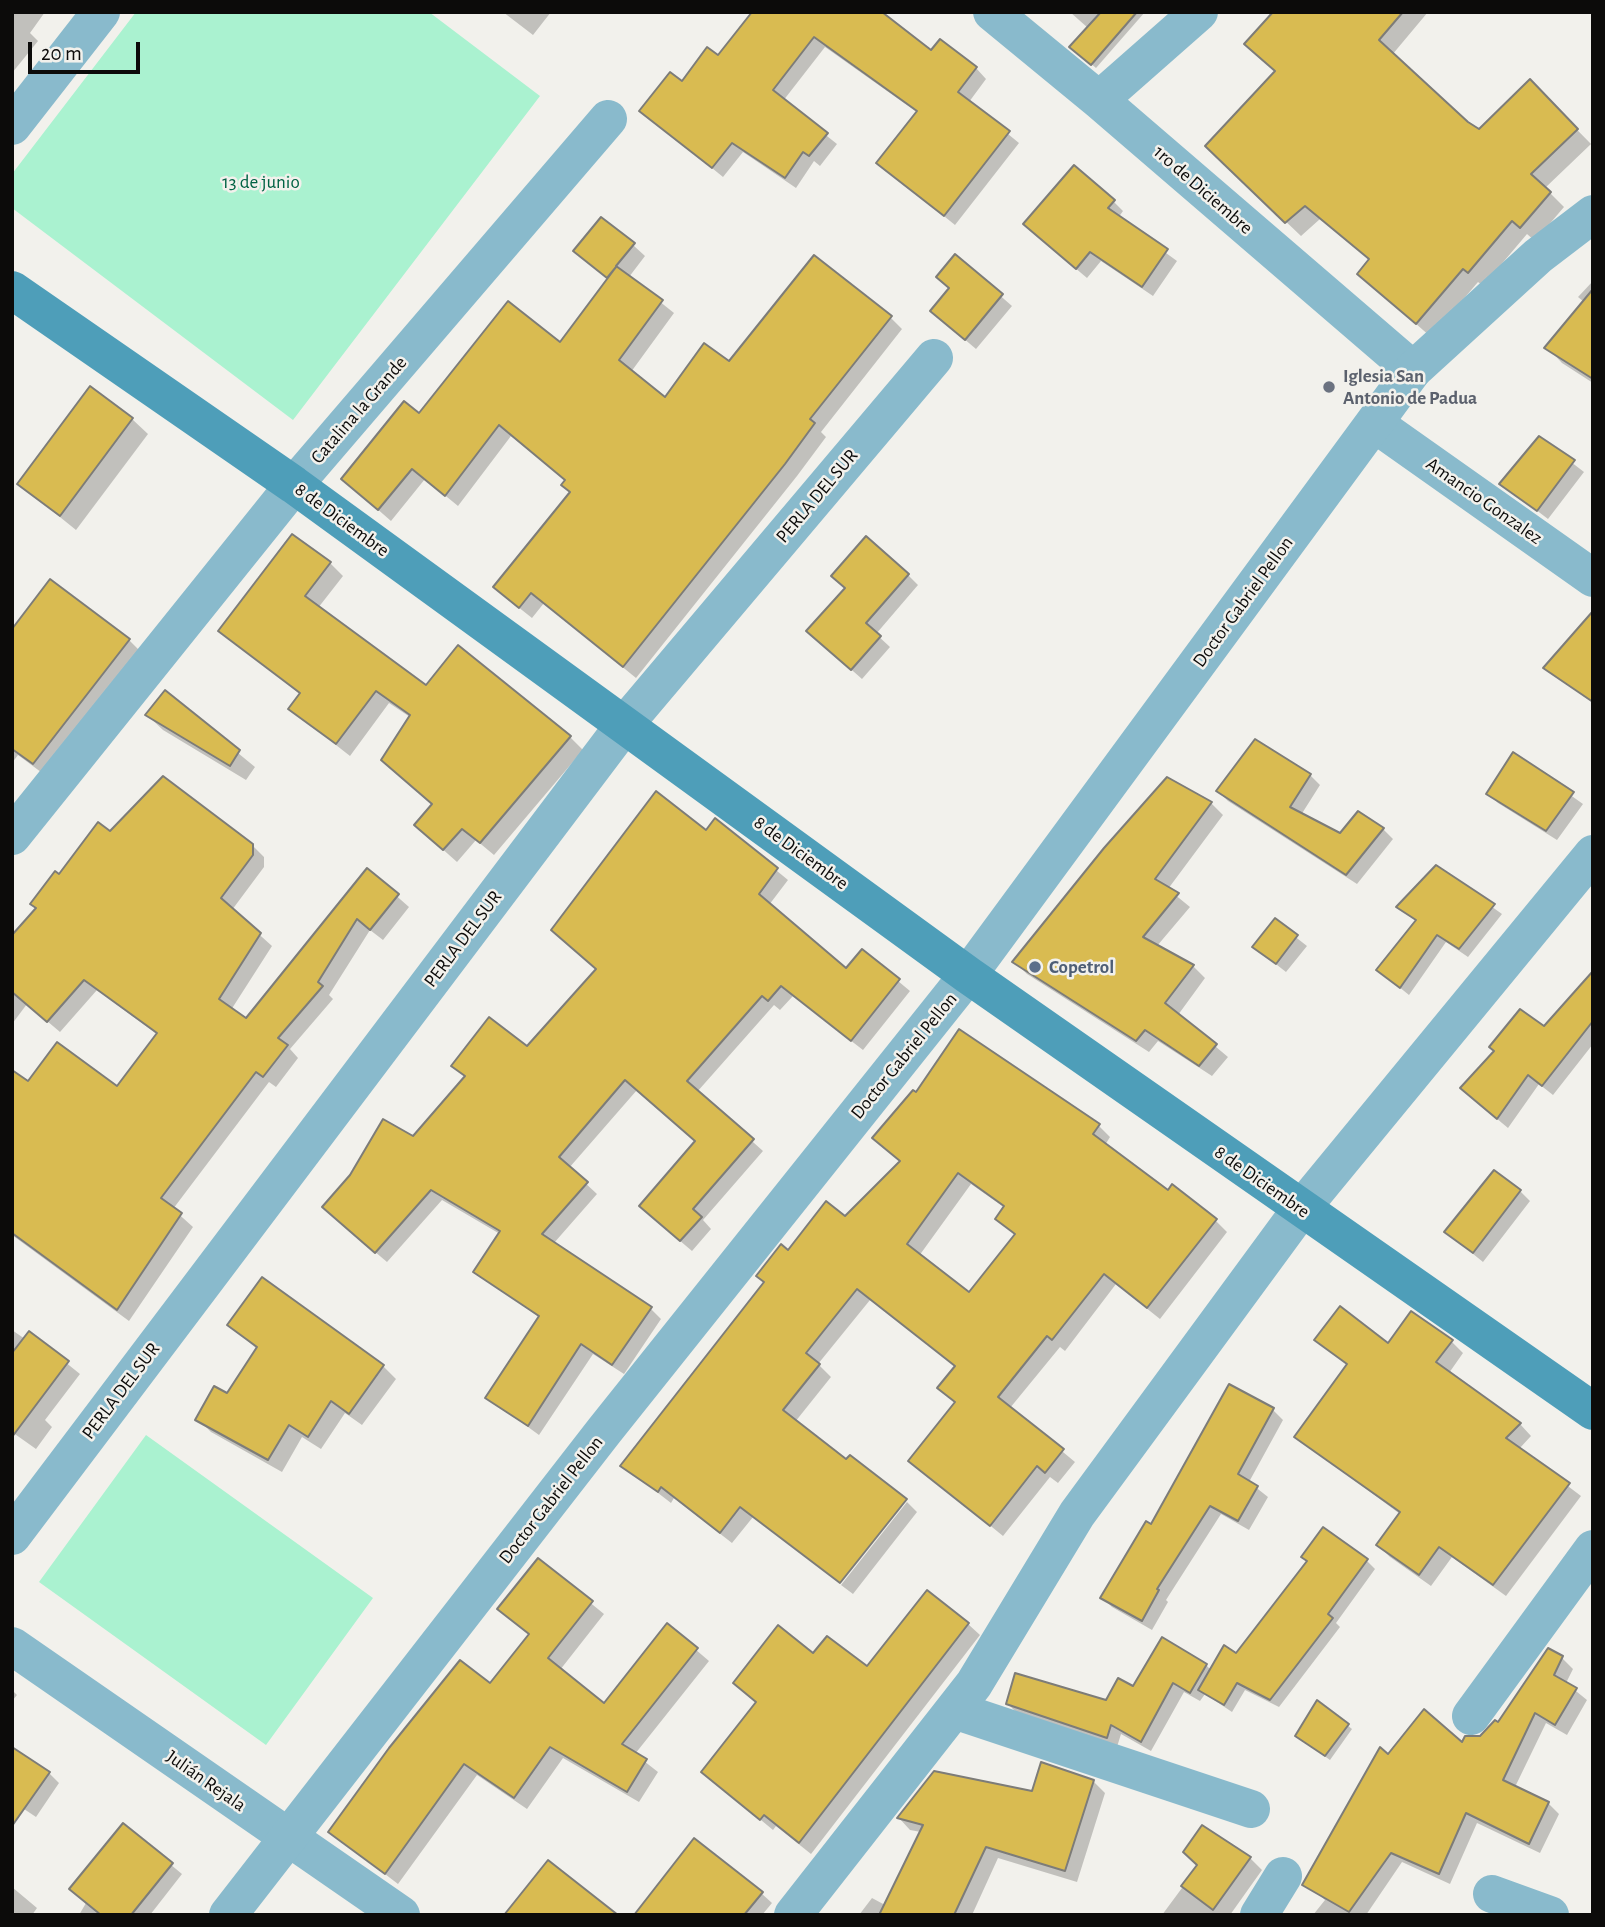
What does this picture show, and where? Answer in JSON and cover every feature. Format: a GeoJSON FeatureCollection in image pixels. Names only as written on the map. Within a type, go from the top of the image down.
{"type":"FeatureCollection","features":[{"type":"Feature","properties":{"kind":"main road","name":"8 de Diciembre"},"geometry":{"type":"LineString","coordinates":[[12,290],[295,485],[968,975],[1593,1411]]}},
{"type":"Feature","properties":{"kind":"street"},"geometry":{"type":"LineString","coordinates":[[12,126],[101,12]]}},
{"type":"Feature","properties":{"kind":"street","name":"1ro de Diciembre"},"geometry":{"type":"LineString","coordinates":[[992,12],[1099,100],[1413,370]]}},
{"type":"Feature","properties":{"kind":"street"},"geometry":{"type":"LineString","coordinates":[[1099,100],[1199,12]]}},
{"type":"Feature","properties":{"kind":"street","name":"Catalina la Grande"},"geometry":{"type":"LineString","coordinates":[[12,836],[295,485],[608,119]]}},
{"type":"Feature","properties":{"kind":"street","name":"Doctor Gabriel Pellon"},"geometry":{"type":"LineString","coordinates":[[228,1915],[604,1431],[968,975],[1413,370],[1538,256],[1593,214]]}},
{"type":"Feature","properties":{"kind":"street","name":"PERLA DEL SUR"},"geometry":{"type":"LineString","coordinates":[[12,1536],[625,724],[934,358]]}},
{"type":"Feature","properties":{"kind":"street","name":"Amancio Gonzalez"},"geometry":{"type":"LineString","coordinates":[[1375,424],[1593,578]]}},
{"type":"Feature","properties":{"kind":"street"},"geometry":{"type":"LineString","coordinates":[[793,1915],[974,1684],[1077,1514],[1301,1209],[1593,853]]}},
{"type":"Feature","properties":{"kind":"street"},"geometry":{"type":"LineString","coordinates":[[1471,1716],[1593,1549]]}},
{"type":"Feature","properties":{"kind":"street","name":"Julián Rejala"},"geometry":{"type":"LineString","coordinates":[[12,1646],[401,1915]]}},
{"type":"Feature","properties":{"kind":"street"},"geometry":{"type":"LineString","coordinates":[[954,1710],[1251,1808]]}},
{"type":"Feature","properties":{"kind":"street"},"geometry":{"type":"LineString","coordinates":[[1259,1915],[1283,1876]]}},
{"type":"Feature","properties":{"kind":"street"},"geometry":{"type":"LineString","coordinates":[[1492,1894],[1550,1915]]}},
{"type":"Feature","properties":{"kind":"green space","name":"13 de junio"},"geometry":{"type":"Polygon","coordinates":[[[136,12],[429,12],[540,96],[293,420],[12,208],[12,174],[136,12]]]}},
{"type":"Feature","properties":{"kind":"green space"},"geometry":{"type":"Polygon","coordinates":[[[146,1435],[373,1598],[266,1745],[39,1582],[146,1435]]]}},
{"type":"Feature","properties":{"kind":"building"},"geometry":{"type":"Polygon","coordinates":[[[752,12],[882,12],[931,50],[940,39],[977,67],[958,92],[1010,131],[944,216],[876,163],[917,111],[814,37],[773,90],[828,133],[809,156],[803,152],[785,178],[732,143],[712,168],[639,111],[670,72],[682,81],[707,47],[718,55],[752,12]]]}},
{"type":"Feature","properties":{"kind":"building"},"geometry":{"type":"Polygon","coordinates":[[[1101,12],[1137,12],[1091,65],[1069,47],[1101,12]]]}},
{"type":"Feature","properties":{"kind":"building"},"geometry":{"type":"Polygon","coordinates":[[[1273,12],[1403,12],[1379,40],[1468,122],[1479,129],[1530,79],[1578,129],[1531,174],[1551,192],[1520,228],[1512,221],[1468,273],[1463,269],[1416,324],[1357,274],[1369,259],[1305,206],[1285,223],[1205,146],[1275,71],[1244,44],[1273,12]]]}},
{"type":"Feature","properties":{"kind":"building"},"geometry":{"type":"Polygon","coordinates":[[[1074,165],[1115,200],[1108,208],[1168,249],[1142,287],[1090,252],[1076,269],[1023,224],[1074,165]]]}},
{"type":"Feature","properties":{"kind":"building"},"geometry":{"type":"Polygon","coordinates":[[[601,217],[635,243],[616,266],[663,300],[619,360],[665,397],[704,343],[729,361],[814,255],[892,316],[810,419],[815,423],[785,464],[623,667],[531,593],[519,608],[493,587],[570,492],[561,485],[565,480],[499,425],[445,496],[412,469],[378,510],[341,479],[404,401],[419,413],[508,301],[560,342],[616,267],[607,278],[573,251],[601,217]]]}},
{"type":"Feature","properties":{"kind":"building"},"geometry":{"type":"Polygon","coordinates":[[[955,254],[1003,294],[965,340],[930,311],[949,288],[936,277],[955,254]]]}},
{"type":"Feature","properties":{"kind":"building"},"geometry":{"type":"Polygon","coordinates":[[[1593,289],[1593,379],[1544,348],[1593,289]]]}},
{"type":"Feature","properties":{"kind":"building"},"geometry":{"type":"Polygon","coordinates":[[[90,386],[133,418],[60,516],[17,484],[90,386]]]}},
{"type":"Feature","properties":{"kind":"building"},"geometry":{"type":"Polygon","coordinates":[[[1539,436],[1575,460],[1537,511],[1499,484],[1539,436]]]}},
{"type":"Feature","properties":{"kind":"building"},"geometry":{"type":"Polygon","coordinates":[[[292,534],[331,562],[305,596],[426,685],[458,645],[571,736],[480,843],[462,829],[443,850],[414,825],[432,804],[381,760],[410,715],[376,691],[336,744],[288,709],[300,693],[218,631],[292,534]]]}},
{"type":"Feature","properties":{"kind":"building"},"geometry":{"type":"Polygon","coordinates":[[[866,536],[909,574],[866,623],[881,636],[851,670],[806,631],[845,588],[831,576],[866,536]]]}},
{"type":"Feature","properties":{"kind":"building"},"geometry":{"type":"Polygon","coordinates":[[[50,579],[130,639],[33,764],[12,749],[12,629],[50,579]]]}},
{"type":"Feature","properties":{"kind":"building"},"geometry":{"type":"Polygon","coordinates":[[[1593,611],[1593,702],[1543,668],[1593,611]]]}},
{"type":"Feature","properties":{"kind":"building"},"geometry":{"type":"Polygon","coordinates":[[[165,690],[240,750],[230,766],[145,715],[165,690]]]}},
{"type":"Feature","properties":{"kind":"building"},"geometry":{"type":"Polygon","coordinates":[[[1255,739],[1311,774],[1290,807],[1340,833],[1358,811],[1384,828],[1346,875],[1216,791],[1255,739]]]}},
{"type":"Feature","properties":{"kind":"building"},"geometry":{"type":"Polygon","coordinates":[[[1513,752],[1574,792],[1546,831],[1486,794],[1513,752]]]}},
{"type":"Feature","properties":{"kind":"building"},"geometry":{"type":"Polygon","coordinates":[[[163,776],[253,844],[253,855],[221,898],[261,933],[219,999],[246,1018],[367,868],[399,894],[370,930],[357,919],[318,982],[323,986],[278,1038],[288,1045],[263,1077],[256,1072],[161,1198],[182,1213],[117,1310],[12,1233],[12,1070],[28,1081],[57,1042],[117,1086],[157,1033],[84,980],[47,1022],[12,992],[12,935],[36,908],[30,904],[55,871],[59,874],[98,822],[110,831],[163,776]]]}},
{"type":"Feature","properties":{"kind":"building"},"geometry":{"type":"Polygon","coordinates":[[[1167,777],[1212,802],[1155,879],[1179,893],[1143,937],[1194,965],[1165,1003],[1217,1044],[1199,1066],[1145,1030],[1136,1041],[1012,962],[1104,848],[1167,777]]]}},
{"type":"Feature","properties":{"kind":"building"},"geometry":{"type":"Polygon","coordinates":[[[656,791],[706,830],[715,818],[778,868],[759,894],[846,968],[862,949],[900,979],[851,1041],[781,986],[768,1001],[762,996],[687,1081],[754,1139],[693,1209],[702,1217],[680,1241],[639,1206],[695,1141],[625,1080],[559,1157],[588,1182],[542,1234],[652,1307],[612,1365],[581,1344],[528,1426],[485,1398],[539,1316],[473,1272],[500,1231],[431,1190],[375,1253],[322,1207],[350,1175],[383,1119],[413,1136],[465,1076],[451,1066],[489,1017],[527,1046],[596,969],[551,930],[656,791]]]}},
{"type":"Feature","properties":{"kind":"building"},"geometry":{"type":"Polygon","coordinates":[[[1436,865],[1495,904],[1459,949],[1437,935],[1400,988],[1376,970],[1416,920],[1396,907],[1436,865]]]}},
{"type":"Feature","properties":{"kind":"building"},"geometry":{"type":"Polygon","coordinates":[[[1275,918],[1298,935],[1276,964],[1252,947],[1275,918]]]}},
{"type":"Feature","properties":{"kind":"building"},"geometry":{"type":"Polygon","coordinates":[[[1593,971],[1593,1021],[1542,1086],[1528,1075],[1497,1119],[1460,1088],[1494,1051],[1489,1047],[1520,1009],[1544,1026],[1593,971]]]}},
{"type":"Feature","properties":{"kind":"building"},"geometry":{"type":"Polygon","coordinates":[[[959,1029],[1100,1124],[1093,1134],[1168,1190],[1172,1184],[1217,1219],[1147,1308],[1104,1274],[1052,1340],[1047,1336],[998,1397],[1064,1449],[1045,1473],[1037,1466],[990,1526],[908,1461],[955,1402],[937,1388],[955,1366],[857,1289],[806,1353],[820,1364],[783,1410],[846,1459],[850,1455],[907,1499],[840,1583],[740,1507],[720,1533],[661,1487],[658,1492],[620,1466],[764,1282],[756,1276],[781,1244],[788,1250],[826,1201],[845,1216],[900,1161],[872,1138],[913,1090],[916,1092],[959,1029]],[[958,1173],[907,1244],[969,1292],[1015,1234],[995,1219],[1004,1206],[958,1173]]]}},
{"type":"Feature","properties":{"kind":"building"},"geometry":{"type":"Polygon","coordinates":[[[1494,1170],[1521,1190],[1473,1253],[1444,1232],[1494,1170]]]}},
{"type":"Feature","properties":{"kind":"building"},"geometry":{"type":"Polygon","coordinates":[[[262,1277],[384,1365],[349,1414],[331,1401],[308,1437],[289,1425],[268,1460],[195,1420],[214,1386],[227,1393],[257,1347],[227,1325],[262,1277]]]}},
{"type":"Feature","properties":{"kind":"building"},"geometry":{"type":"Polygon","coordinates":[[[1340,1306],[1388,1343],[1411,1311],[1453,1340],[1436,1362],[1521,1423],[1506,1438],[1570,1483],[1493,1585],[1439,1547],[1419,1575],[1376,1545],[1400,1512],[1294,1437],[1347,1364],[1314,1340],[1340,1306]]]}},
{"type":"Feature","properties":{"kind":"building"},"geometry":{"type":"Polygon","coordinates":[[[29,1331],[69,1361],[12,1437],[12,1353],[29,1331]]]}},
{"type":"Feature","properties":{"kind":"building"},"geometry":{"type":"Polygon","coordinates":[[[1229,1384],[1274,1408],[1238,1474],[1258,1486],[1238,1521],[1210,1506],[1157,1589],[1159,1590],[1142,1621],[1100,1598],[1146,1521],[1151,1524],[1229,1384]]]}},
{"type":"Feature","properties":{"kind":"building"},"geometry":{"type":"Polygon","coordinates":[[[1323,1527],[1368,1559],[1328,1614],[1333,1618],[1270,1700],[1237,1683],[1224,1705],[1198,1690],[1224,1645],[1236,1653],[1307,1561],[1301,1557],[1323,1527]]]}},
{"type":"Feature","properties":{"kind":"building"},"geometry":{"type":"Polygon","coordinates":[[[538,1558],[593,1601],[548,1658],[604,1703],[667,1623],[698,1648],[622,1744],[647,1759],[627,1792],[550,1747],[514,1798],[464,1764],[385,1874],[328,1832],[389,1748],[460,1660],[490,1683],[529,1634],[497,1609],[538,1558]]]}},
{"type":"Feature","properties":{"kind":"building"},"geometry":{"type":"Polygon","coordinates":[[[927,1590],[969,1623],[799,1843],[764,1815],[760,1820],[701,1772],[756,1702],[733,1683],[778,1625],[813,1653],[827,1636],[867,1666],[927,1590]]]}},
{"type":"Feature","properties":{"kind":"building"},"geometry":{"type":"Polygon","coordinates":[[[1162,1637],[1207,1664],[1190,1693],[1173,1683],[1141,1742],[1111,1725],[1107,1738],[1006,1704],[1015,1673],[1106,1700],[1118,1678],[1133,1686],[1162,1637]]]}},
{"type":"Feature","properties":{"kind":"building"},"geometry":{"type":"Polygon","coordinates":[[[1548,1648],[1563,1656],[1554,1675],[1577,1688],[1555,1725],[1535,1713],[1503,1780],[1549,1802],[1529,1844],[1466,1813],[1439,1874],[1391,1853],[1349,1912],[1302,1885],[1380,1747],[1388,1754],[1424,1709],[1462,1742],[1465,1736],[1480,1736],[1495,1720],[1498,1722],[1548,1648]]]}},
{"type":"Feature","properties":{"kind":"building"},"geometry":{"type":"Polygon","coordinates":[[[1317,1700],[1349,1724],[1325,1756],[1295,1736],[1317,1700]]]}},
{"type":"Feature","properties":{"kind":"building"},"geometry":{"type":"Polygon","coordinates":[[[12,1747],[50,1772],[12,1826],[12,1747]]]}},
{"type":"Feature","properties":{"kind":"building"},"geometry":{"type":"Polygon","coordinates":[[[1041,1762],[1094,1780],[1065,1871],[986,1847],[954,1915],[879,1915],[923,1825],[897,1818],[934,1771],[1032,1791],[1041,1762]]]}},
{"type":"Feature","properties":{"kind":"building"},"geometry":{"type":"Polygon","coordinates":[[[123,1823],[173,1863],[131,1915],[101,1915],[69,1889],[123,1823]]]}},
{"type":"Feature","properties":{"kind":"building"},"geometry":{"type":"Polygon","coordinates":[[[1202,1825],[1251,1857],[1213,1910],[1181,1886],[1197,1865],[1183,1852],[1202,1825]]]}},
{"type":"Feature","properties":{"kind":"building"},"geometry":{"type":"Polygon","coordinates":[[[694,1838],[763,1892],[744,1915],[634,1915],[694,1838]]]}},
{"type":"Feature","properties":{"kind":"building"},"geometry":{"type":"Polygon","coordinates":[[[548,1860],[618,1915],[504,1915],[548,1860]]]}},
{"type":"Feature","properties":{"kind":"place","name":"Iglesia San Antonio de Padua"},"geometry":{"type":"Point","coordinates":[1329,387]}},
{"type":"Feature","properties":{"kind":"place","name":"Copetrol"},"geometry":{"type":"Point","coordinates":[1035,967]}}]}
